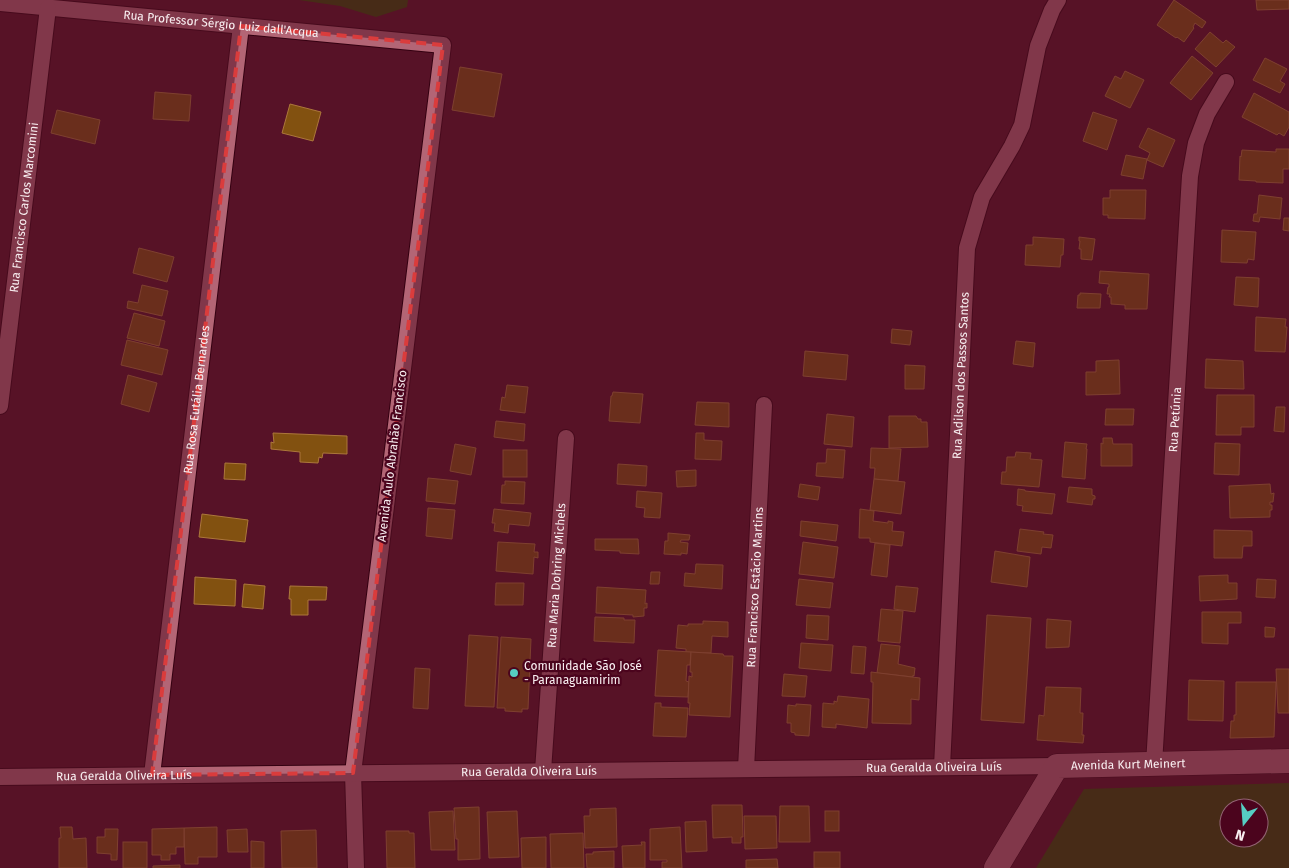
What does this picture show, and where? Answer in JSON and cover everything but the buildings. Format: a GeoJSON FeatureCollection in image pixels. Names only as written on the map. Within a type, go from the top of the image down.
{"type":"FeatureCollection","features":[{"type":"Feature","properties":{"kind":"main road","name":"Avenida Kurt Meinert"},"geometry":{"type":"LineString","coordinates":[[996,868],[1057,766],[1289,761]]}},
{"type":"Feature","properties":{"kind":"street","name":"Rua Adilson dos Passos Santos"},"geometry":{"type":"LineString","coordinates":[[942,767],[967,248],[982,197],[1022,125],[1038,46],[1052,10],[1058,0]]}},
{"type":"Feature","properties":{"kind":"street","name":"Rua Professor Sérgio Luiz dall'Acqua"},"geometry":{"type":"LineString","coordinates":[[0,3],[443,45]]}},
{"type":"Feature","properties":{"kind":"street","name":"Rua Francisco Carlos Marcomini"},"geometry":{"type":"LineString","coordinates":[[0,406],[48,8]]}},
{"type":"Feature","properties":{"kind":"street","name":"Rua Rosa Eutália Bernardes"},"geometry":{"type":"LineString","coordinates":[[152,776],[241,26]]}},
{"type":"Feature","properties":{"kind":"street","name":"Avenida Aulo Abrahão Francisco"},"geometry":{"type":"LineString","coordinates":[[356,868],[353,773],[443,45]]}},
{"type":"Feature","properties":{"kind":"street","name":"Rua Petúnia"},"geometry":{"type":"LineString","coordinates":[[1154,764],[1190,176],[1196,143],[1201,129],[1207,114],[1226,82]]}},
{"type":"Feature","properties":{"kind":"street","name":"Rua Francisco Estácio Martins"},"geometry":{"type":"LineString","coordinates":[[746,769],[764,405]]}},
{"type":"Feature","properties":{"kind":"street","name":"Rua Maria Dohring Michels"},"geometry":{"type":"LineString","coordinates":[[543,771],[566,438]]}},
{"type":"Feature","properties":{"kind":"street","name":"Rua Geralda Oliveira Luís"},"geometry":{"type":"LineString","coordinates":[[0,777],[1057,766]]}},
{"type":"Feature","properties":{"kind":"highlighted area"},"geometry":{"type":"Polygon","coordinates":[[[241,26],[443,45],[353,773],[152,775],[241,26]]]}},
{"type":"Feature","properties":{"kind":"green space"},"geometry":{"type":"Polygon","coordinates":[[[299,0],[408,0],[407,7],[376,17],[340,6],[299,0]]]}},
{"type":"Feature","properties":{"kind":"green space"},"geometry":{"type":"Polygon","coordinates":[[[1289,783],[1289,868],[1036,868],[1084,789],[1289,783]]]}},
{"type":"Feature","properties":{"kind":"place","name":"Comunidade São José - Paranaguamirim"},"geometry":{"type":"Point","coordinates":[514,673]}}]}
